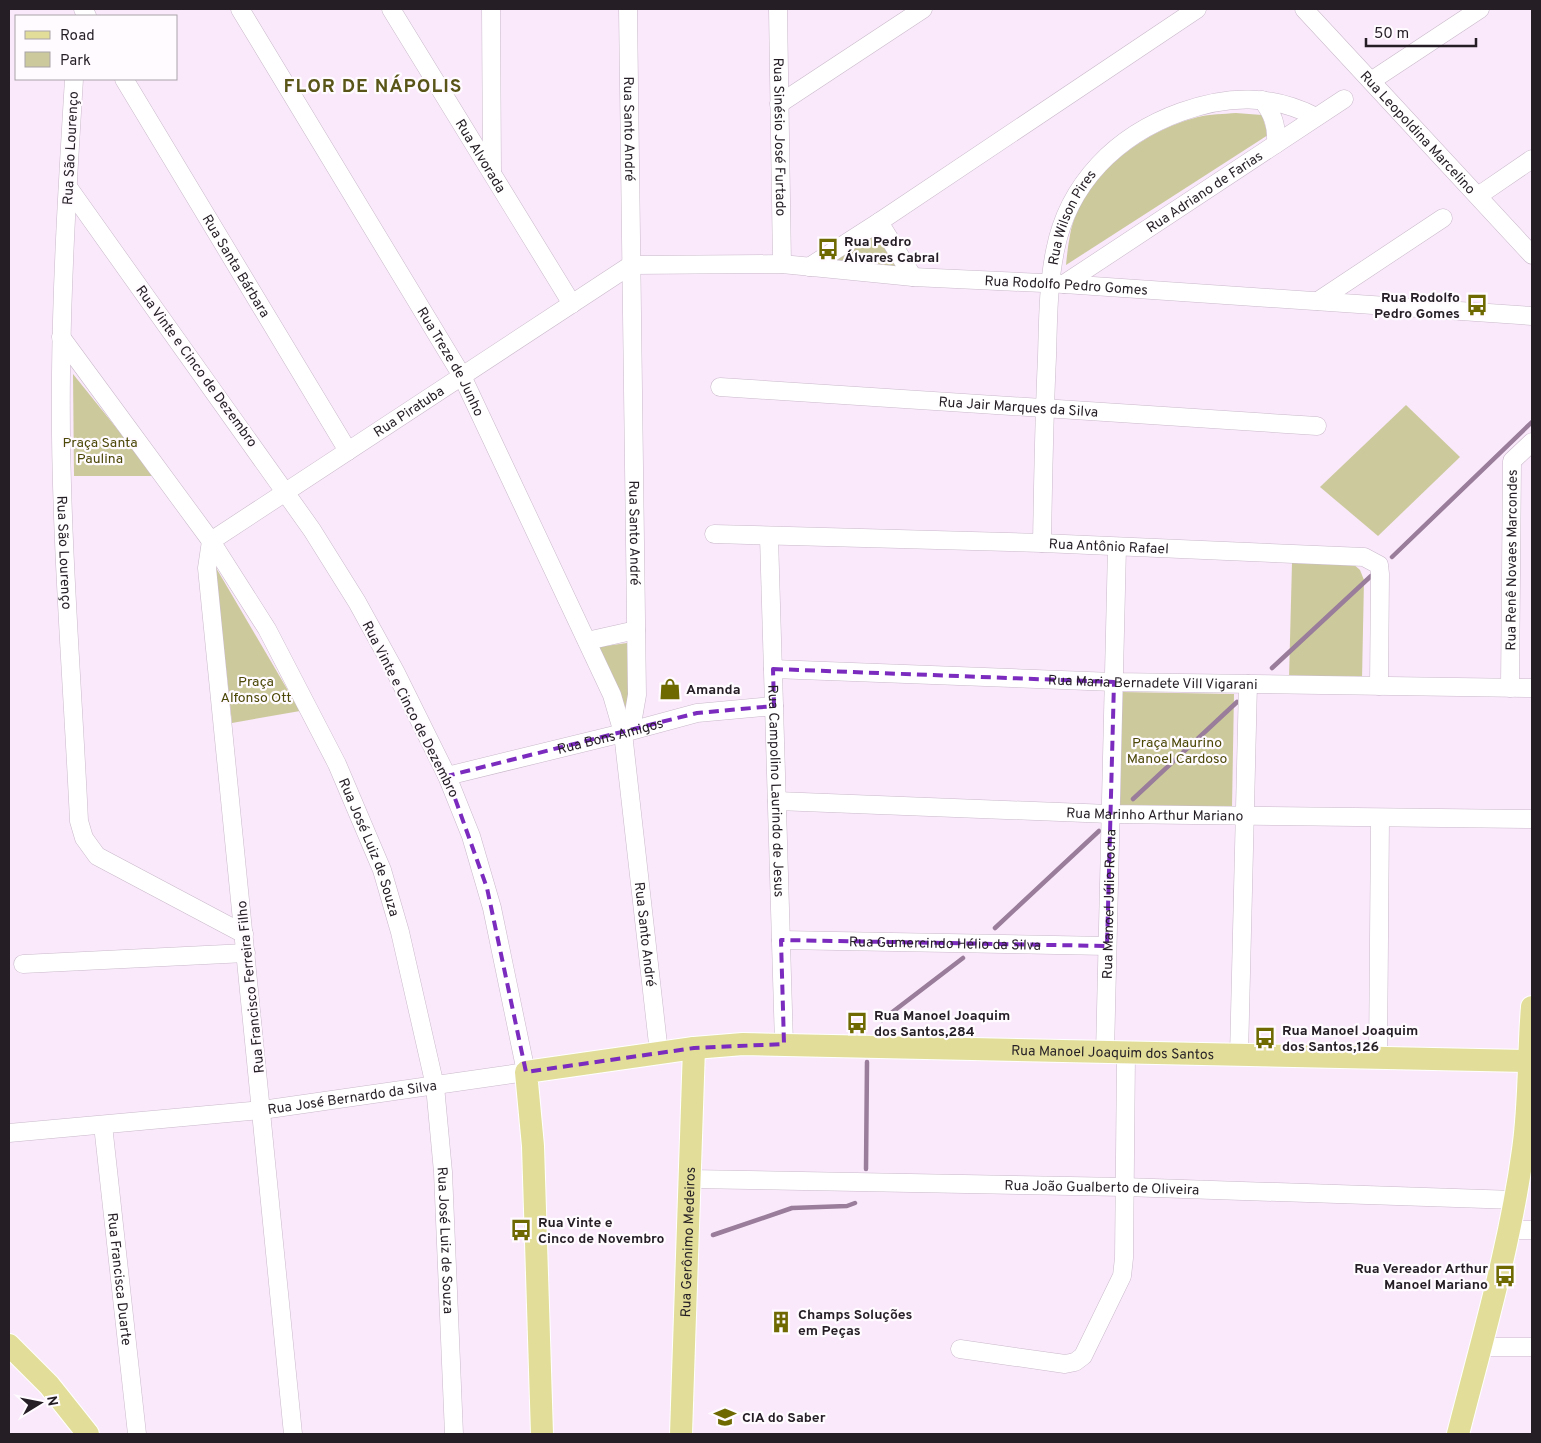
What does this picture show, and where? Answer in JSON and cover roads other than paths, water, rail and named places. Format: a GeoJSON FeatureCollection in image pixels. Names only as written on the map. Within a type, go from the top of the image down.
{"type":"FeatureCollection","features":[{"type":"Feature","properties":{"kind":"main road"},"geometry":{"type":"LineString","coordinates":[[1458,1434],[1509,1230],[1514,1200],[1528,1150],[1532,1018]]}},
{"type":"Feature","properties":{"kind":"main road","name":"Rua Manoel Joaquim dos Santos"},"geometry":{"type":"LineString","coordinates":[[694,1048],[744,1044],[784,1044],[1239,1056],[1530,1061]]}},
{"type":"Feature","properties":{"kind":"main road","name":"Rua José Bernardo da Silva"},"geometry":{"type":"LineString","coordinates":[[526,1072],[694,1048]]}},
{"type":"Feature","properties":{"kind":"main road","name":"Rua Gerônimo Medeiros"},"geometry":{"type":"LineString","coordinates":[[681,1434],[694,1048]]}},
{"type":"Feature","properties":{"kind":"main road","name":"Rua Vinte e Cinco de Dezembro"},"geometry":{"type":"LineString","coordinates":[[526,1072],[533,1146],[542,1434]]}},
{"type":"Feature","properties":{"kind":"main road"},"geometry":{"type":"LineString","coordinates":[[9,1345],[48,1385],[88,1434]]}},
{"type":"Feature","properties":{"kind":"street","name":"Rua Treze de Junho"},"geometry":{"type":"LineString","coordinates":[[240,9],[462,376],[617,707],[623,734]]}},
{"type":"Feature","properties":{"kind":"street","name":"Rua Alvorada"},"geometry":{"type":"LineString","coordinates":[[391,9],[572,304]]}},
{"type":"Feature","properties":{"kind":"street"},"geometry":{"type":"LineString","coordinates":[[491,9],[492,174]]}},
{"type":"Feature","properties":{"kind":"street","name":"Rua Santo André"},"geometry":{"type":"LineString","coordinates":[[628,9],[636,708],[623,734],[659,1053]]}},
{"type":"Feature","properties":{"kind":"street","name":"Rua Sinésio José Furtado"},"geometry":{"type":"LineString","coordinates":[[778,9],[782,264]]}},
{"type":"Feature","properties":{"kind":"street"},"geometry":{"type":"LineString","coordinates":[[779,104],[923,9]]}},
{"type":"Feature","properties":{"kind":"street"},"geometry":{"type":"LineString","coordinates":[[809,267],[1198,9]]}},
{"type":"Feature","properties":{"kind":"street","name":"Rua Leopoldina Marcelino"},"geometry":{"type":"LineString","coordinates":[[1304,9],[1532,255]]}},
{"type":"Feature","properties":{"kind":"street"},"geometry":{"type":"LineString","coordinates":[[1371,81],[1480,9]]}},
{"type":"Feature","properties":{"kind":"street","name":"Rua São Lourenço"},"geometry":{"type":"LineString","coordinates":[[74,80],[62,337],[61,405],[66,575],[80,821],[84,838],[98,856],[244,934]]}},
{"type":"Feature","properties":{"kind":"street","name":"Rua Santa Bárbara"},"geometry":{"type":"LineString","coordinates":[[125,80],[348,451]]}},
{"type":"Feature","properties":{"kind":"street","name":"Rua Adriano de Farias"},"geometry":{"type":"LineString","coordinates":[[1057,284],[1344,99]]}},
{"type":"Feature","properties":{"kind":"street"},"geometry":{"type":"LineString","coordinates":[[1262,100],[1274,117],[1277,132],[1276,144]]}},
{"type":"Feature","properties":{"kind":"street","name":"Rua Wilson Pires"},"geometry":{"type":"LineString","coordinates":[[1042,543],[1044,408],[1057,284],[1055,252],[1067,210],[1085,180],[1114,150],[1146,127],[1190,109],[1213,103],[1262,100],[1287,104],[1316,117]]}},
{"type":"Feature","properties":{"kind":"street"},"geometry":{"type":"LineString","coordinates":[[1478,196],[1532,159]]}},
{"type":"Feature","properties":{"kind":"street","name":"Rua Vinte e Cinco de Dezembro"},"geometry":{"type":"LineString","coordinates":[[68,187],[286,491],[333,561],[365,616],[447,776],[471,836],[487,888],[526,1072]]}},
{"type":"Feature","properties":{"kind":"street"},"geometry":{"type":"LineString","coordinates":[[1318,301],[1443,218]]}},
{"type":"Feature","properties":{"kind":"street"},"geometry":{"type":"LineString","coordinates":[[879,222],[913,277]]}},
{"type":"Feature","properties":{"kind":"street","name":"Rua Rodolfo Pedro Gomes"},"geometry":{"type":"LineString","coordinates":[[631,265],[782,264],[913,277],[1057,284],[1532,316]]}},
{"type":"Feature","properties":{"kind":"street","name":"Rua Piratuba"},"geometry":{"type":"LineString","coordinates":[[211,541],[631,265]]}},
{"type":"Feature","properties":{"kind":"street","name":"Rua José Luiz de Souza"},"geometry":{"type":"LineString","coordinates":[[62,337],[211,541],[248,597],[292,674],[337,764],[372,843],[398,924],[435,1086],[443,1172],[454,1434]]}},
{"type":"Feature","properties":{"kind":"street","name":"Rua Jair Marques da Silva"},"geometry":{"type":"LineString","coordinates":[[720,387],[1317,426]]}},
{"type":"Feature","properties":{"kind":"street","name":"Rua Renê Novaes Marcondes"},"geometry":{"type":"LineString","coordinates":[[1510,688],[1512,461],[1532,442]]}},
{"type":"Feature","properties":{"kind":"street","name":"Rua Antônio Rafael"},"geometry":{"type":"LineString","coordinates":[[714,534],[1042,543],[1371,559],[1379,565],[1380,574],[1379,686]]}},
{"type":"Feature","properties":{"kind":"street","name":"Rua Campolino Laurindo de Jesus"},"geometry":{"type":"LineString","coordinates":[[769,537],[784,1044]]}},
{"type":"Feature","properties":{"kind":"street","name":"Rua Francisco Ferreira Filho"},"geometry":{"type":"LineString","coordinates":[[211,541],[207,568],[293,1434]]}},
{"type":"Feature","properties":{"kind":"street","name":"Rua Manoel Júlio Rocha"},"geometry":{"type":"LineString","coordinates":[[960,1349],[1065,1364],[1075,1362],[1082,1356],[1122,1276],[1124,1187],[1108,946],[1117,546]]}},
{"type":"Feature","properties":{"kind":"street"},"geometry":{"type":"LineString","coordinates":[[587,641],[636,630]]}},
{"type":"Feature","properties":{"kind":"street","name":"Rua Maria Bernadete Vill Vigarani"},"geometry":{"type":"LineString","coordinates":[[773,669],[1114,682],[1532,688]]}},
{"type":"Feature","properties":{"kind":"street"},"geometry":{"type":"LineString","coordinates":[[1239,1056],[1248,684]]}},
{"type":"Feature","properties":{"kind":"street","name":"Rua Bons Amigos"},"geometry":{"type":"LineString","coordinates":[[447,776],[623,734],[697,713],[774,706]]}},
{"type":"Feature","properties":{"kind":"street","name":"Rua Marinho Arthur Mariano"},"geometry":{"type":"LineString","coordinates":[[777,801],[1110,814],[1532,819]]}},
{"type":"Feature","properties":{"kind":"street"},"geometry":{"type":"LineString","coordinates":[[1378,1059],[1380,818]]}},
{"type":"Feature","properties":{"kind":"street","name":"Rua Gumercindo Hélio da Silva"},"geometry":{"type":"LineString","coordinates":[[781,940],[1108,946]]}},
{"type":"Feature","properties":{"kind":"street"},"geometry":{"type":"LineString","coordinates":[[22,964],[246,953]]}},
{"type":"Feature","properties":{"kind":"street","name":"Rua José Bernardo da Silva"},"geometry":{"type":"LineString","coordinates":[[9,1133],[262,1110],[526,1072]]}},
{"type":"Feature","properties":{"kind":"street","name":"Rua Francisca Duarte"},"geometry":{"type":"LineString","coordinates":[[103,1125],[137,1434]]}},
{"type":"Feature","properties":{"kind":"street","name":"Rua João Gualberto de Oliveira"},"geometry":{"type":"LineString","coordinates":[[690,1179],[1124,1187],[1514,1200]]}},
{"type":"Feature","properties":{"kind":"street"},"geometry":{"type":"LineString","coordinates":[[1509,1230],[1532,1230]]}},
{"type":"Feature","properties":{"kind":"street"},"geometry":{"type":"LineString","coordinates":[[1480,1347],[1532,1346]]}},
{"type":"Feature","properties":{"kind":"waterway"},"geometry":{"type":"LineString","coordinates":[[1392,557],[1532,422]]}},
{"type":"Feature","properties":{"kind":"waterway"},"geometry":{"type":"LineString","coordinates":[[1272,668],[1371,576]]}},
{"type":"Feature","properties":{"kind":"waterway"},"geometry":{"type":"LineString","coordinates":[[1133,799],[1237,702]]}},
{"type":"Feature","properties":{"kind":"waterway"},"geometry":{"type":"LineString","coordinates":[[995,928],[1099,831]]}},
{"type":"Feature","properties":{"kind":"waterway"},"geometry":{"type":"LineString","coordinates":[[882,1020],[963,958]]}},
{"type":"Feature","properties":{"kind":"waterway"},"geometry":{"type":"LineString","coordinates":[[866,1169],[867,1062]]}},
{"type":"Feature","properties":{"kind":"waterway"},"geometry":{"type":"LineString","coordinates":[[713,1235],[792,1208],[847,1206],[855,1203]]}},
{"type":"Feature","properties":{"kind":"place","name":"Rua Pedro Álvares Cabral"},"geometry":{"type":"Point","coordinates":[828,249]}},
{"type":"Feature","properties":{"kind":"place","name":"Rua Rodolfo Pedro Gomes"},"geometry":{"type":"Point","coordinates":[1477,305]}},
{"type":"Feature","properties":{"kind":"place","name":"Amanda"},"geometry":{"type":"Point","coordinates":[670,689]}},
{"type":"Feature","properties":{"kind":"place","name":"Rua Manoel Joaquim dos Santos,284"},"geometry":{"type":"Point","coordinates":[857,1023]}},
{"type":"Feature","properties":{"kind":"place","name":"Rua Manoel Joaquim dos Santos,126"},"geometry":{"type":"Point","coordinates":[1265,1038]}},
{"type":"Feature","properties":{"kind":"place","name":"Rua Vinte e Cinco de Novembro"},"geometry":{"type":"Point","coordinates":[521,1230]}},
{"type":"Feature","properties":{"kind":"place","name":"Rua Vereador Arthur Manoel Mariano"},"geometry":{"type":"Point","coordinates":[1505,1276]}},
{"type":"Feature","properties":{"kind":"place","name":"Champs Soluções em Peças"},"geometry":{"type":"Point","coordinates":[781,1322]}},
{"type":"Feature","properties":{"kind":"place","name":"CIA do Saber"},"geometry":{"type":"Point","coordinates":[725,1417]}},
{"type":"Feature","properties":{"kind":"district","name":"FLOR DE NÁPOLIS"},"geometry":{"type":"Point","coordinates":[373,85]}},
{"type":"Feature","properties":{"kind":"park label","name":"Praça Santa Paulina"},"geometry":{"type":"Point","coordinates":[100,450]}},
{"type":"Feature","properties":{"kind":"park label","name":"Praça Alfonso Ott"},"geometry":{"type":"Point","coordinates":[256,690]}},
{"type":"Feature","properties":{"kind":"park label","name":"Praça Maurino Manoel Cardoso"},"geometry":{"type":"Point","coordinates":[1177,750]}}]}
